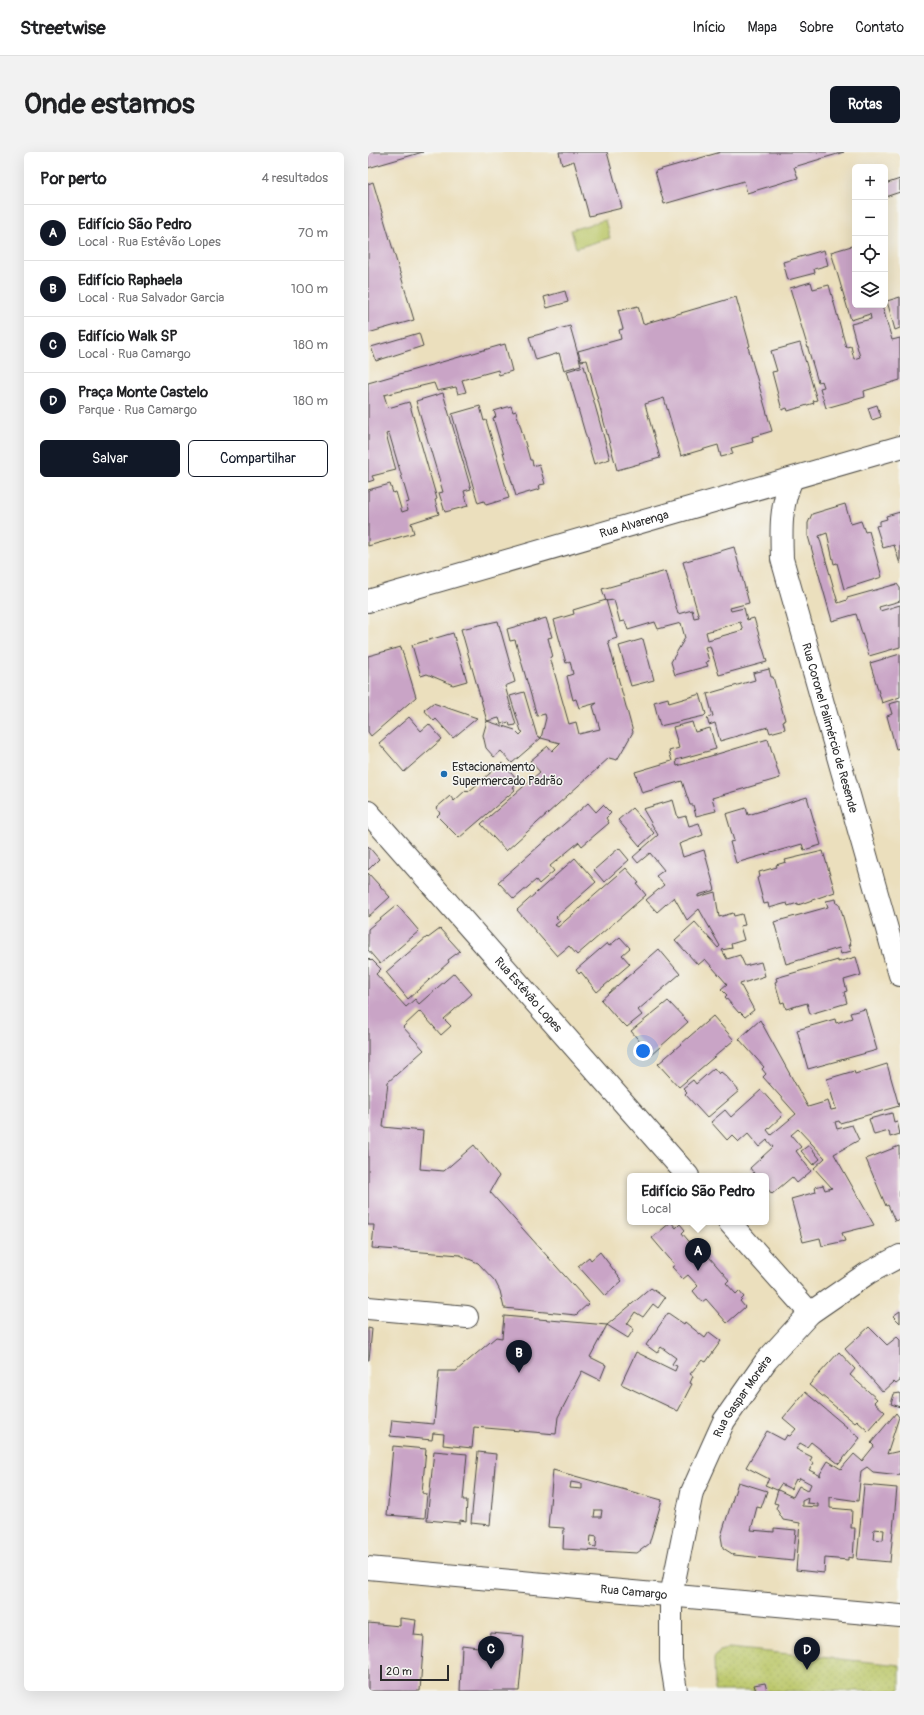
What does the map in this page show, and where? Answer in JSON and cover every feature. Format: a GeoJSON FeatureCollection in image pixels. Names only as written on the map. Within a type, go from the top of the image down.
{"type":"FeatureCollection","features":[{"type":"Feature","properties":{"kind":"street","name":"Rua Alvarenga"},"geometry":{"type":"LineString","coordinates":[[368,601],[900,447]]}},
{"type":"Feature","properties":{"kind":"street","name":"Rua Coronel Palimércio de Resende"},"geometry":{"type":"LineString","coordinates":[[792,479],[786,493],[781,520],[782,559],[900,975]]}},
{"type":"Feature","properties":{"kind":"street","name":"Rua Estêvão Lopes"},"geometry":{"type":"LineString","coordinates":[[368,812],[685,1173]]}},
{"type":"Feature","properties":{"kind":"street"},"geometry":{"type":"LineString","coordinates":[[732,1225],[810,1313]]}},
{"type":"Feature","properties":{"kind":"street","name":"Rua Gaspar Moreira"},"geometry":{"type":"LineString","coordinates":[[676,1691],[671,1660],[671,1596],[692,1492],[724,1421],[766,1361],[810,1313],[868,1274],[900,1256]]}},
{"type":"Feature","properties":{"kind":"street"},"geometry":{"type":"LineString","coordinates":[[368,1308],[467,1317]]}},
{"type":"Feature","properties":{"kind":"street","name":"Rua Camargo"},"geometry":{"type":"LineString","coordinates":[[368,1568],[900,1616]]}},
{"type":"Feature","properties":{"kind":"green space"},"geometry":{"type":"Polygon","coordinates":[[[605,220],[610,238],[576,248],[571,230],[605,220]]]}},
{"type":"Feature","properties":{"kind":"green space"},"geometry":{"type":"Polygon","coordinates":[[[729,1648],[900,1665],[900,1691],[715,1691],[714,1658],[720,1651],[729,1648]]]}},
{"type":"Feature","properties":{"kind":"building"},"geometry":{"type":"Polygon","coordinates":[[[368,152],[423,152],[368,168],[368,152]]]}},
{"type":"Feature","properties":{"kind":"building"},"geometry":{"type":"Polygon","coordinates":[[[559,152],[607,152],[622,208],[589,216],[574,161],[562,165],[559,152]]]}},
{"type":"Feature","properties":{"kind":"building"},"geometry":{"type":"Polygon","coordinates":[[[721,152],[844,152],[794,167],[798,178],[747,193],[744,181],[664,204],[655,171],[721,152]]]}},
{"type":"Feature","properties":{"kind":"building"},"geometry":{"type":"Polygon","coordinates":[[[900,179],[900,192],[888,196],[888,183],[900,179]]]}},
{"type":"Feature","properties":{"kind":"building"},"geometry":{"type":"Polygon","coordinates":[[[373,182],[414,320],[368,333],[368,184],[373,182]]]}},
{"type":"Feature","properties":{"kind":"building"},"geometry":{"type":"Polygon","coordinates":[[[852,246],[852,308],[883,308],[892,340],[900,338],[900,380],[864,391],[865,397],[826,408],[820,388],[824,387],[822,381],[818,382],[790,288],[811,282],[813,289],[829,285],[846,347],[851,346],[854,359],[860,357],[851,324],[871,319],[870,314],[851,320],[831,252],[852,246]]]}},
{"type":"Feature","properties":{"kind":"building"},"geometry":{"type":"Polygon","coordinates":[[[824,250],[828,265],[814,269],[815,273],[788,280],[783,262],[824,250]]]}},
{"type":"Feature","properties":{"kind":"building"},"geometry":{"type":"Polygon","coordinates":[[[565,291],[568,302],[547,308],[544,297],[565,291]]]}},
{"type":"Feature","properties":{"kind":"building"},"geometry":{"type":"Polygon","coordinates":[[[736,297],[750,346],[748,347],[772,431],[752,437],[753,442],[731,448],[733,454],[721,457],[718,445],[681,456],[664,398],[645,404],[660,458],[617,470],[587,360],[581,361],[578,351],[621,339],[619,330],[623,329],[618,311],[638,306],[643,324],[736,297]]]}},
{"type":"Feature","properties":{"kind":"building"},"geometry":{"type":"Polygon","coordinates":[[[900,297],[900,328],[895,330],[888,305],[888,301],[900,297]]]}},
{"type":"Feature","properties":{"kind":"building"},"geometry":{"type":"Polygon","coordinates":[[[570,326],[581,365],[564,370],[559,353],[536,360],[529,337],[570,326]]]}},
{"type":"Feature","properties":{"kind":"building"},"geometry":{"type":"Polygon","coordinates":[[[419,333],[423,346],[376,361],[371,347],[419,333]]]}},
{"type":"Feature","properties":{"kind":"building"},"geometry":{"type":"Polygon","coordinates":[[[800,343],[817,400],[813,401],[814,403],[788,411],[787,408],[782,410],[772,372],[777,371],[771,351],[800,343]]]}},
{"type":"Feature","properties":{"kind":"building"},"geometry":{"type":"Polygon","coordinates":[[[505,344],[512,371],[499,375],[498,370],[462,380],[466,392],[458,394],[456,387],[437,391],[434,383],[384,395],[388,408],[409,402],[437,499],[435,500],[439,514],[411,523],[414,533],[368,546],[368,490],[390,484],[393,493],[396,492],[402,512],[408,510],[406,503],[409,502],[389,433],[386,434],[396,470],[372,476],[374,480],[368,482],[368,383],[505,344]]]}},
{"type":"Feature","properties":{"kind":"building"},"geometry":{"type":"Polygon","coordinates":[[[584,366],[610,459],[594,464],[567,371],[584,366]]]}},
{"type":"Feature","properties":{"kind":"building"},"geometry":{"type":"Polygon","coordinates":[[[443,393],[471,489],[464,491],[468,506],[445,512],[439,493],[443,492],[416,401],[443,393]]]}},
{"type":"Feature","properties":{"kind":"building"},"geometry":{"type":"Polygon","coordinates":[[[877,405],[881,417],[872,420],[868,408],[877,405]]]}},
{"type":"Feature","properties":{"kind":"building"},"geometry":{"type":"Polygon","coordinates":[[[480,406],[484,421],[486,420],[509,498],[486,505],[484,501],[478,503],[452,414],[480,406]]]}},
{"type":"Feature","properties":{"kind":"building"},"geometry":{"type":"Polygon","coordinates":[[[511,406],[513,412],[516,411],[530,460],[532,460],[533,466],[539,464],[545,484],[539,485],[540,489],[516,496],[493,418],[496,417],[494,411],[511,406]]]}},
{"type":"Feature","properties":{"kind":"building"},"geometry":{"type":"Polygon","coordinates":[[[845,504],[851,524],[861,521],[865,532],[869,531],[882,577],[844,589],[837,563],[834,564],[827,533],[819,536],[838,603],[847,600],[847,598],[897,584],[900,588],[900,601],[879,607],[880,611],[900,605],[900,647],[869,656],[856,614],[832,621],[808,536],[808,523],[812,514],[845,504]]]}},
{"type":"Feature","properties":{"kind":"building"},"geometry":{"type":"Polygon","coordinates":[[[900,512],[900,564],[894,545],[883,548],[876,526],[880,525],[880,521],[887,519],[886,516],[900,512]]]}},
{"type":"Feature","properties":{"kind":"building"},"geometry":{"type":"Polygon","coordinates":[[[734,547],[749,603],[730,608],[731,611],[744,608],[747,620],[754,618],[767,662],[719,675],[710,646],[705,647],[709,661],[706,662],[708,666],[675,675],[671,662],[685,638],[681,623],[658,629],[655,622],[628,630],[625,621],[620,622],[614,600],[606,601],[602,589],[666,571],[678,614],[692,610],[694,618],[699,617],[683,562],[734,547]],[[740,622],[706,632],[708,640],[743,630],[740,622]]]}},
{"type":"Feature","properties":{"kind":"building"},"geometry":{"type":"Polygon","coordinates":[[[606,600],[617,638],[608,641],[633,732],[617,760],[609,758],[506,851],[481,824],[540,772],[530,761],[548,746],[552,751],[560,743],[541,738],[546,718],[545,714],[537,716],[515,640],[510,641],[507,629],[546,618],[552,637],[548,638],[553,657],[550,657],[569,724],[576,722],[579,734],[600,729],[593,706],[597,703],[579,708],[576,699],[573,700],[567,676],[573,674],[570,661],[566,663],[554,620],[574,614],[573,610],[606,600]]]}},
{"type":"Feature","properties":{"kind":"building"},"geometry":{"type":"Polygon","coordinates":[[[498,621],[515,682],[505,686],[516,725],[510,726],[509,722],[501,724],[499,718],[487,721],[461,629],[498,621]]]}},
{"type":"Feature","properties":{"kind":"building"},"geometry":{"type":"Polygon","coordinates":[[[453,633],[467,681],[453,685],[427,674],[421,676],[412,645],[453,633]]]}},
{"type":"Feature","properties":{"kind":"building"},"geometry":{"type":"Polygon","coordinates":[[[643,639],[654,680],[631,686],[619,646],[643,639]]]}},
{"type":"Feature","properties":{"kind":"building"},"geometry":{"type":"Polygon","coordinates":[[[401,647],[416,697],[371,736],[368,732],[368,656],[401,647]]]}},
{"type":"Feature","properties":{"kind":"building"},"geometry":{"type":"Polygon","coordinates":[[[900,654],[900,697],[882,703],[870,663],[900,654]]]}},
{"type":"Feature","properties":{"kind":"building"},"geometry":{"type":"Polygon","coordinates":[[[769,669],[771,677],[773,677],[785,720],[783,721],[785,729],[770,733],[768,727],[720,741],[715,723],[709,725],[707,718],[713,716],[707,694],[755,680],[753,673],[769,669]]]}},
{"type":"Feature","properties":{"kind":"building"},"geometry":{"type":"Polygon","coordinates":[[[524,692],[537,736],[541,738],[512,763],[501,751],[494,757],[486,748],[483,735],[487,721],[515,730],[520,735],[523,732],[521,731],[510,696],[524,692]]]}},
{"type":"Feature","properties":{"kind":"building"},"geometry":{"type":"Polygon","coordinates":[[[700,694],[706,714],[704,716],[660,726],[654,702],[668,698],[669,703],[700,694]]]}},
{"type":"Feature","properties":{"kind":"building"},"geometry":{"type":"Polygon","coordinates":[[[900,701],[900,748],[896,749],[887,716],[892,714],[889,704],[900,701]]]}},
{"type":"Feature","properties":{"kind":"building"},"geometry":{"type":"Polygon","coordinates":[[[433,703],[477,718],[453,738],[436,719],[434,721],[424,710],[433,703]]]}},
{"type":"Feature","properties":{"kind":"building"},"geometry":{"type":"Polygon","coordinates":[[[409,717],[421,731],[429,724],[442,739],[404,772],[379,743],[409,717]]]}},
{"type":"Feature","properties":{"kind":"building"},"geometry":{"type":"Polygon","coordinates":[[[692,722],[695,732],[710,728],[716,749],[676,760],[677,766],[768,739],[780,778],[712,798],[716,811],[696,816],[693,805],[690,805],[682,781],[642,793],[635,772],[672,761],[669,751],[679,748],[673,727],[692,722]]]}},
{"type":"Feature","properties":{"kind":"building"},"geometry":{"type":"Polygon","coordinates":[[[502,763],[519,782],[513,787],[515,790],[459,838],[437,816],[440,813],[436,808],[450,796],[454,801],[466,790],[468,792],[502,763]]]}},
{"type":"Feature","properties":{"kind":"building"},"geometry":{"type":"Polygon","coordinates":[[[807,797],[821,845],[804,850],[802,844],[736,863],[730,842],[734,841],[726,814],[746,808],[748,815],[807,797]]]}},
{"type":"Feature","properties":{"kind":"building"},"geometry":{"type":"Polygon","coordinates":[[[673,800],[678,818],[686,816],[689,826],[699,823],[703,835],[679,844],[683,857],[704,850],[715,890],[698,895],[698,897],[715,892],[719,917],[733,913],[734,916],[742,914],[745,925],[740,926],[744,940],[731,944],[732,948],[722,950],[727,959],[740,955],[745,966],[761,962],[765,976],[740,984],[754,1010],[745,1017],[740,1012],[739,1013],[725,997],[727,995],[721,989],[727,984],[705,959],[698,965],[675,940],[695,922],[718,948],[720,946],[699,909],[687,920],[674,897],[657,912],[646,900],[664,885],[656,876],[664,870],[650,853],[638,863],[633,857],[658,835],[643,809],[673,800]]]}},
{"type":"Feature","properties":{"kind":"building"},"geometry":{"type":"Polygon","coordinates":[[[588,803],[596,812],[603,805],[611,813],[606,818],[609,823],[582,846],[579,842],[550,866],[554,871],[539,884],[536,880],[514,899],[498,882],[588,803]]]}},
{"type":"Feature","properties":{"kind":"building"},"geometry":{"type":"Polygon","coordinates":[[[632,808],[654,833],[640,846],[618,820],[632,808]]]}},
{"type":"Feature","properties":{"kind":"building"},"geometry":{"type":"Polygon","coordinates":[[[368,846],[379,859],[368,870],[368,846]]]}},
{"type":"Feature","properties":{"kind":"building"},"geometry":{"type":"Polygon","coordinates":[[[619,848],[629,860],[604,882],[594,870],[619,848]]]}},
{"type":"Feature","properties":{"kind":"building"},"geometry":{"type":"Polygon","coordinates":[[[823,851],[835,892],[798,905],[798,903],[788,906],[787,903],[769,908],[768,903],[764,904],[757,878],[760,877],[759,872],[777,867],[776,865],[786,862],[785,860],[823,851]]]}},
{"type":"Feature","properties":{"kind":"building"},"geometry":{"type":"Polygon","coordinates":[[[575,858],[596,882],[556,917],[560,921],[555,925],[558,927],[626,868],[639,883],[637,884],[646,895],[577,955],[569,946],[557,956],[517,910],[575,858]]]}},
{"type":"Feature","properties":{"kind":"building"},"geometry":{"type":"Polygon","coordinates":[[[368,873],[390,897],[368,917],[368,873]]]}},
{"type":"Feature","properties":{"kind":"building"},"geometry":{"type":"Polygon","coordinates":[[[836,899],[837,904],[839,903],[851,945],[849,945],[851,951],[841,954],[839,948],[786,964],[774,922],[828,907],[826,901],[836,899]]]}},
{"type":"Feature","properties":{"kind":"building"},"geometry":{"type":"Polygon","coordinates":[[[397,905],[419,931],[380,964],[368,950],[368,929],[397,905]]]}},
{"type":"Feature","properties":{"kind":"building"},"geometry":{"type":"Polygon","coordinates":[[[440,929],[460,951],[448,960],[449,962],[408,999],[386,972],[427,937],[428,938],[440,929]]]}},
{"type":"Feature","properties":{"kind":"building"},"geometry":{"type":"Polygon","coordinates":[[[620,937],[630,948],[622,955],[630,964],[597,992],[581,972],[579,974],[576,970],[607,943],[609,946],[620,937]]]}},
{"type":"Feature","properties":{"kind":"building"},"geometry":{"type":"Polygon","coordinates":[[[659,949],[680,974],[638,1010],[642,1015],[627,1027],[623,1023],[622,1024],[601,1000],[659,949]]]}},
{"type":"Feature","properties":{"kind":"building"},"geometry":{"type":"Polygon","coordinates":[[[856,957],[861,975],[844,980],[847,991],[844,992],[847,1003],[810,1014],[807,1003],[786,1009],[784,1002],[781,1003],[775,982],[777,981],[776,978],[838,960],[838,962],[856,957]]]}},
{"type":"Feature","properties":{"kind":"building"},"geometry":{"type":"Polygon","coordinates":[[[368,958],[381,969],[376,974],[406,1007],[415,999],[419,1004],[454,973],[472,994],[444,1019],[451,1026],[441,1035],[420,1011],[403,1027],[424,1050],[388,1082],[383,1127],[423,1131],[420,1169],[444,1171],[474,1145],[499,1176],[490,1192],[589,1303],[576,1315],[504,1308],[500,1291],[495,1281],[478,1263],[460,1255],[372,1248],[374,1225],[368,1225],[368,958]]]}},
{"type":"Feature","properties":{"kind":"building"},"geometry":{"type":"Polygon","coordinates":[[[668,1001],[688,1022],[651,1055],[631,1031],[668,1001]]]}},
{"type":"Feature","properties":{"kind":"building"},"geometry":{"type":"Polygon","coordinates":[[[865,1009],[877,1050],[808,1069],[797,1030],[835,1019],[836,1023],[852,1018],[850,1013],[865,1009]]]}},
{"type":"Feature","properties":{"kind":"building"},"geometry":{"type":"Polygon","coordinates":[[[713,1016],[734,1040],[679,1087],[658,1064],[713,1016]]]}},
{"type":"Feature","properties":{"kind":"building"},"geometry":{"type":"Polygon","coordinates":[[[760,1020],[808,1107],[828,1101],[831,1110],[836,1109],[827,1079],[854,1071],[855,1074],[887,1064],[899,1106],[840,1123],[839,1121],[835,1122],[837,1129],[852,1125],[859,1140],[834,1154],[874,1225],[842,1233],[845,1241],[822,1246],[820,1238],[803,1242],[791,1199],[816,1192],[815,1187],[823,1185],[825,1190],[832,1188],[814,1168],[825,1158],[798,1129],[791,1135],[801,1147],[796,1151],[811,1171],[797,1183],[792,1177],[772,1194],[769,1190],[769,1173],[754,1173],[750,1168],[773,1147],[767,1140],[759,1147],[748,1134],[739,1142],[732,1135],[727,1140],[711,1122],[725,1110],[731,1117],[761,1090],[783,1115],[767,1130],[771,1135],[796,1114],[763,1077],[766,1074],[762,1069],[764,1067],[739,1039],[760,1020]]]}},
{"type":"Feature","properties":{"kind":"building"},"geometry":{"type":"Polygon","coordinates":[[[714,1068],[719,1074],[721,1072],[726,1076],[739,1091],[707,1118],[685,1094],[687,1092],[683,1088],[693,1080],[696,1084],[714,1068]]]}},
{"type":"Feature","properties":{"kind":"building"},"geometry":{"type":"Polygon","coordinates":[[[892,1113],[894,1122],[897,1121],[900,1134],[890,1137],[889,1131],[874,1135],[869,1119],[892,1113]]]}},
{"type":"Feature","properties":{"kind":"building"},"geometry":{"type":"Polygon","coordinates":[[[809,1145],[820,1159],[813,1165],[801,1151],[809,1145]]]}},
{"type":"Feature","properties":{"kind":"building"},"geometry":{"type":"Polygon","coordinates":[[[899,1146],[900,1219],[895,1221],[888,1205],[886,1206],[866,1159],[899,1146]]]}},
{"type":"Feature","properties":{"kind":"building"},"geometry":{"type":"Polygon","coordinates":[[[667,1225],[674,1225],[676,1228],[681,1225],[685,1230],[682,1233],[693,1246],[697,1243],[729,1280],[726,1283],[736,1294],[739,1291],[744,1297],[740,1301],[745,1307],[727,1323],[706,1299],[702,1302],[693,1291],[698,1286],[688,1275],[683,1279],[672,1267],[675,1265],[652,1238],[667,1225]]]}},
{"type":"Feature","properties":{"kind":"building"},"geometry":{"type":"Polygon","coordinates":[[[600,1252],[622,1281],[605,1296],[578,1266],[589,1257],[591,1260],[600,1252]]]}},
{"type":"Feature","properties":{"kind":"building"},"geometry":{"type":"Polygon","coordinates":[[[651,1288],[665,1298],[658,1308],[653,1304],[643,1317],[635,1312],[627,1324],[634,1329],[628,1338],[607,1325],[651,1288]]]}},
{"type":"Feature","properties":{"kind":"building"},"geometry":{"type":"Polygon","coordinates":[[[900,1311],[900,1323],[893,1316],[900,1311]]]}},
{"type":"Feature","properties":{"kind":"building"},"geometry":{"type":"Polygon","coordinates":[[[668,1313],[684,1324],[685,1322],[705,1338],[709,1332],[721,1341],[706,1362],[702,1360],[690,1374],[693,1376],[690,1383],[692,1384],[678,1411],[621,1384],[636,1352],[675,1371],[677,1366],[672,1364],[676,1358],[661,1347],[657,1353],[646,1345],[668,1313]]]}},
{"type":"Feature","properties":{"kind":"building"},"geometry":{"type":"Polygon","coordinates":[[[504,1316],[607,1325],[590,1357],[606,1365],[600,1380],[582,1371],[558,1417],[556,1434],[474,1427],[472,1448],[443,1445],[444,1434],[433,1433],[432,1440],[390,1436],[392,1420],[434,1424],[439,1371],[456,1371],[496,1337],[502,1338],[504,1316]]]}},
{"type":"Feature","properties":{"kind":"building"},"geometry":{"type":"Polygon","coordinates":[[[869,1327],[887,1345],[897,1337],[900,1340],[900,1381],[896,1384],[894,1382],[883,1392],[845,1349],[869,1327]]]}},
{"type":"Feature","properties":{"kind":"building"},"geometry":{"type":"Polygon","coordinates":[[[368,1328],[372,1329],[369,1360],[368,1360],[368,1328]]]}},
{"type":"Feature","properties":{"kind":"building"},"geometry":{"type":"Polygon","coordinates":[[[839,1352],[855,1369],[850,1375],[877,1399],[874,1402],[885,1412],[868,1431],[857,1421],[855,1423],[809,1385],[839,1352]]]}},
{"type":"Feature","properties":{"kind":"building"},"geometry":{"type":"Polygon","coordinates":[[[805,1392],[860,1438],[839,1464],[811,1442],[807,1447],[800,1443],[796,1449],[812,1457],[810,1461],[814,1463],[809,1470],[821,1476],[820,1474],[828,1461],[841,1469],[854,1454],[862,1461],[874,1446],[871,1443],[896,1413],[899,1417],[887,1454],[900,1451],[900,1475],[873,1472],[867,1467],[861,1471],[858,1501],[830,1497],[830,1508],[852,1510],[851,1528],[855,1528],[853,1558],[848,1557],[848,1560],[825,1558],[824,1573],[796,1570],[800,1523],[783,1520],[776,1508],[778,1504],[774,1503],[778,1490],[793,1497],[799,1486],[808,1491],[811,1484],[800,1478],[798,1481],[796,1479],[791,1489],[781,1484],[777,1490],[765,1485],[769,1479],[746,1467],[767,1431],[784,1440],[787,1435],[790,1436],[796,1429],[783,1418],[805,1392]],[[808,1498],[802,1501],[802,1506],[818,1507],[818,1504],[807,1503],[808,1498]]]}},
{"type":"Feature","properties":{"kind":"building"},"geometry":{"type":"Polygon","coordinates":[[[900,1393],[900,1407],[891,1404],[894,1394],[900,1393]]]}},
{"type":"Feature","properties":{"kind":"building"},"geometry":{"type":"Polygon","coordinates":[[[393,1446],[426,1449],[422,1493],[427,1494],[425,1518],[387,1515],[393,1446]]]}},
{"type":"Feature","properties":{"kind":"building"},"geometry":{"type":"Polygon","coordinates":[[[434,1451],[467,1454],[463,1500],[467,1500],[466,1521],[460,1520],[460,1523],[427,1520],[434,1451]]]}},
{"type":"Feature","properties":{"kind":"building"},"geometry":{"type":"Polygon","coordinates":[[[478,1452],[496,1454],[490,1525],[471,1523],[478,1452]]]}},
{"type":"Feature","properties":{"kind":"building"},"geometry":{"type":"Polygon","coordinates":[[[553,1470],[662,1500],[649,1544],[637,1553],[563,1549],[564,1528],[548,1527],[553,1470]],[[571,1482],[570,1488],[582,1489],[582,1484],[571,1482]],[[595,1510],[594,1517],[601,1517],[602,1510],[595,1510]],[[591,1535],[590,1546],[596,1547],[597,1536],[591,1535]]]}},
{"type":"Feature","properties":{"kind":"building"},"geometry":{"type":"Polygon","coordinates":[[[738,1482],[767,1491],[761,1508],[757,1507],[751,1530],[774,1532],[774,1528],[796,1530],[793,1561],[734,1555],[723,1548],[721,1536],[738,1482]]]}},
{"type":"Feature","properties":{"kind":"building"},"geometry":{"type":"Polygon","coordinates":[[[864,1485],[897,1488],[890,1562],[857,1559],[864,1485]],[[874,1529],[873,1539],[883,1540],[884,1530],[874,1529]]]}},
{"type":"Feature","properties":{"kind":"building"},"geometry":{"type":"Polygon","coordinates":[[[400,1618],[416,1620],[414,1635],[424,1636],[420,1691],[368,1691],[368,1623],[400,1626],[400,1618]]]}},
{"type":"Feature","properties":{"kind":"building"},"geometry":{"type":"Polygon","coordinates":[[[491,1633],[524,1636],[519,1691],[460,1691],[462,1645],[478,1647],[479,1640],[490,1641],[491,1633]]]}},
{"type":"Feature","properties":{"kind":"building"},"geometry":{"type":"Polygon","coordinates":[[[765,1683],[767,1691],[756,1691],[754,1685],[765,1683]]]}},
{"type":"Feature","properties":{"kind":"place","name":"Estacionamento Supermercado Padrão"},"geometry":{"type":"Point","coordinates":[444,774]}},
{"type":"Feature","properties":{"kind":"place","name":"Edifício São Pedro"},"geometry":{"type":"Point","coordinates":[698,1271]}},
{"type":"Feature","properties":{"kind":"place","name":"Edifício Raphaela"},"geometry":{"type":"Point","coordinates":[519,1373]}},
{"type":"Feature","properties":{"kind":"place","name":"Edifício Walk SP"},"geometry":{"type":"Point","coordinates":[491,1669]}},
{"type":"Feature","properties":{"kind":"place","name":"Praça Monte Castelo"},"geometry":{"type":"Point","coordinates":[807,1670]}}]}
